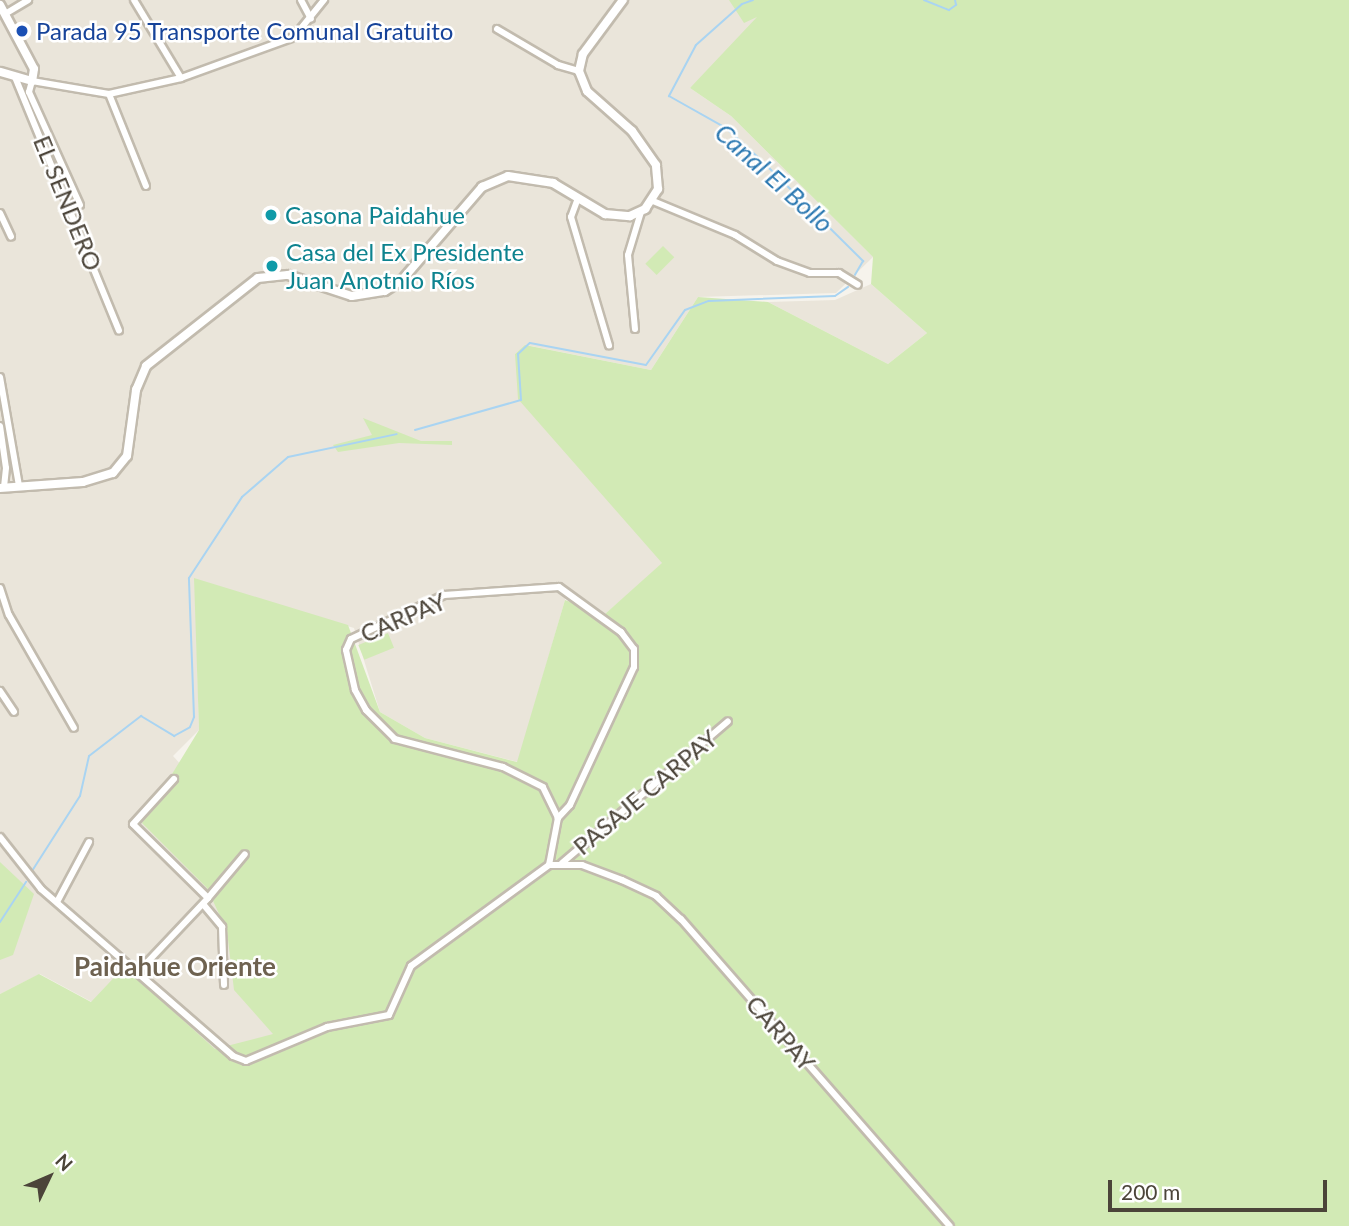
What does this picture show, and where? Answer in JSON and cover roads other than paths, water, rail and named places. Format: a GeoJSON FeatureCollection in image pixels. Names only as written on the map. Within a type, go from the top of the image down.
{"type":"FeatureCollection","features":[{"type":"Feature","properties":{"kind":"street"},"geometry":{"type":"LineString","coordinates":[[5,14],[28,0]]}},
{"type":"Feature","properties":{"kind":"street"},"geometry":{"type":"LineString","coordinates":[[134,0],[181,78]]}},
{"type":"Feature","properties":{"kind":"street"},"geometry":{"type":"LineString","coordinates":[[301,0],[311,19]]}},
{"type":"Feature","properties":{"kind":"street"},"geometry":{"type":"LineString","coordinates":[[0,72],[32,81],[109,94],[181,78],[288,40],[311,19],[324,0]]}},
{"type":"Feature","properties":{"kind":"street"},"geometry":{"type":"LineString","coordinates":[[623,0],[586,49],[579,71],[587,91],[632,131],[656,165],[659,183],[653,201],[640,212],[628,255],[635,328]]}},
{"type":"Feature","properties":{"kind":"street"},"geometry":{"type":"LineString","coordinates":[[0,5],[34,69],[29,92],[80,205]]}},
{"type":"Feature","properties":{"kind":"street"},"geometry":{"type":"LineString","coordinates":[[496,29],[558,65],[579,71]]}},
{"type":"Feature","properties":{"kind":"street","name":"EL SENDERO"},"geometry":{"type":"LineString","coordinates":[[15,77],[119,330]]}},
{"type":"Feature","properties":{"kind":"street"},"geometry":{"type":"LineString","coordinates":[[109,94],[146,186]]}},
{"type":"Feature","properties":{"kind":"street"},"geometry":{"type":"LineString","coordinates":[[0,426],[6,468],[2,488],[91,481],[118,469],[128,451],[136,390],[146,366],[253,280],[278,274],[347,295],[379,293],[402,280],[477,192],[494,179],[535,178],[605,214],[640,212]]}},
{"type":"Feature","properties":{"kind":"street"},"geometry":{"type":"LineString","coordinates":[[578,198],[571,217],[610,345]]}},
{"type":"Feature","properties":{"kind":"street"},"geometry":{"type":"LineString","coordinates":[[653,201],[735,235],[778,261],[810,273],[839,273],[858,285]]}},
{"type":"Feature","properties":{"kind":"street"},"geometry":{"type":"LineString","coordinates":[[0,213],[10,237]]}},
{"type":"Feature","properties":{"kind":"street"},"geometry":{"type":"LineString","coordinates":[[0,377],[3,413],[19,486]]}},
{"type":"Feature","properties":{"kind":"street","name":"CARPAY"},"geometry":{"type":"LineString","coordinates":[[549,866],[558,818],[570,805],[634,667],[634,649],[621,632],[559,587],[444,595],[351,639],[346,650],[355,690],[381,728],[412,746],[524,775],[543,788],[558,818]]}},
{"type":"Feature","properties":{"kind":"street"},"geometry":{"type":"LineString","coordinates":[[0,588],[9,615],[74,728]]}},
{"type":"Feature","properties":{"kind":"street"},"geometry":{"type":"LineString","coordinates":[[0,691],[14,712]]}},
{"type":"Feature","properties":{"kind":"street","name":"PASAJE CARPAY"},"geometry":{"type":"LineString","coordinates":[[562,863],[728,721]]}},
{"type":"Feature","properties":{"kind":"street"},"geometry":{"type":"LineString","coordinates":[[174,779],[133,824],[205,901],[222,927],[224,985]]}},
{"type":"Feature","properties":{"kind":"street","name":"CARPAY"},"geometry":{"type":"LineString","coordinates":[[0,837],[24,872],[140,970],[233,1056],[255,1060],[327,1027],[389,1015],[411,966],[549,866],[562,863],[622,880],[667,904],[950,1226]]}},
{"type":"Feature","properties":{"kind":"street"},"geometry":{"type":"LineString","coordinates":[[57,902],[89,842]]}},
{"type":"Feature","properties":{"kind":"street"},"geometry":{"type":"LineString","coordinates":[[140,970],[245,854]]}},
{"type":"Feature","properties":{"kind":"waterway","name":"Canal El Bollo"},"geometry":{"type":"LineString","coordinates":[[753,0],[742,4],[696,45],[669,96],[726,128],[761,160],[863,261],[855,275]]}},
{"type":"Feature","properties":{"kind":"waterway","name":"Canal El Bollo"},"geometry":{"type":"LineString","coordinates":[[924,0],[949,10],[956,5],[955,0]]}},
{"type":"Feature","properties":{"kind":"waterway","name":"Canal El Bollo"},"geometry":{"type":"LineString","coordinates":[[415,430],[521,400],[518,354],[530,343],[646,365],[685,310],[709,301],[835,296],[848,287]]}},
{"type":"Feature","properties":{"kind":"waterway","name":"Canal El Bollo"},"geometry":{"type":"LineString","coordinates":[[32,871],[80,796],[89,756],[141,716],[174,736],[190,727],[194,717],[189,578],[242,497],[288,457],[397,434]]}},
{"type":"Feature","properties":{"kind":"waterway","name":"Canal El Bollo"},"geometry":{"type":"LineString","coordinates":[[0,922],[26,882]]}},
{"type":"Feature","properties":{"kind":"place","name":"Parada 95 Transporte Comunal Gratuito"},"geometry":{"type":"Point","coordinates":[22,31]}},
{"type":"Feature","properties":{"kind":"place","name":"Casona Paidahue"},"geometry":{"type":"Point","coordinates":[271,215]}},
{"type":"Feature","properties":{"kind":"place","name":"Casa del Ex Presidente Juan Anotnio Ríos"},"geometry":{"type":"Point","coordinates":[272,266]}},
{"type":"Feature","properties":{"kind":"district","name":"Paidahue Oriente"},"geometry":{"type":"Point","coordinates":[175,967]}}]}
